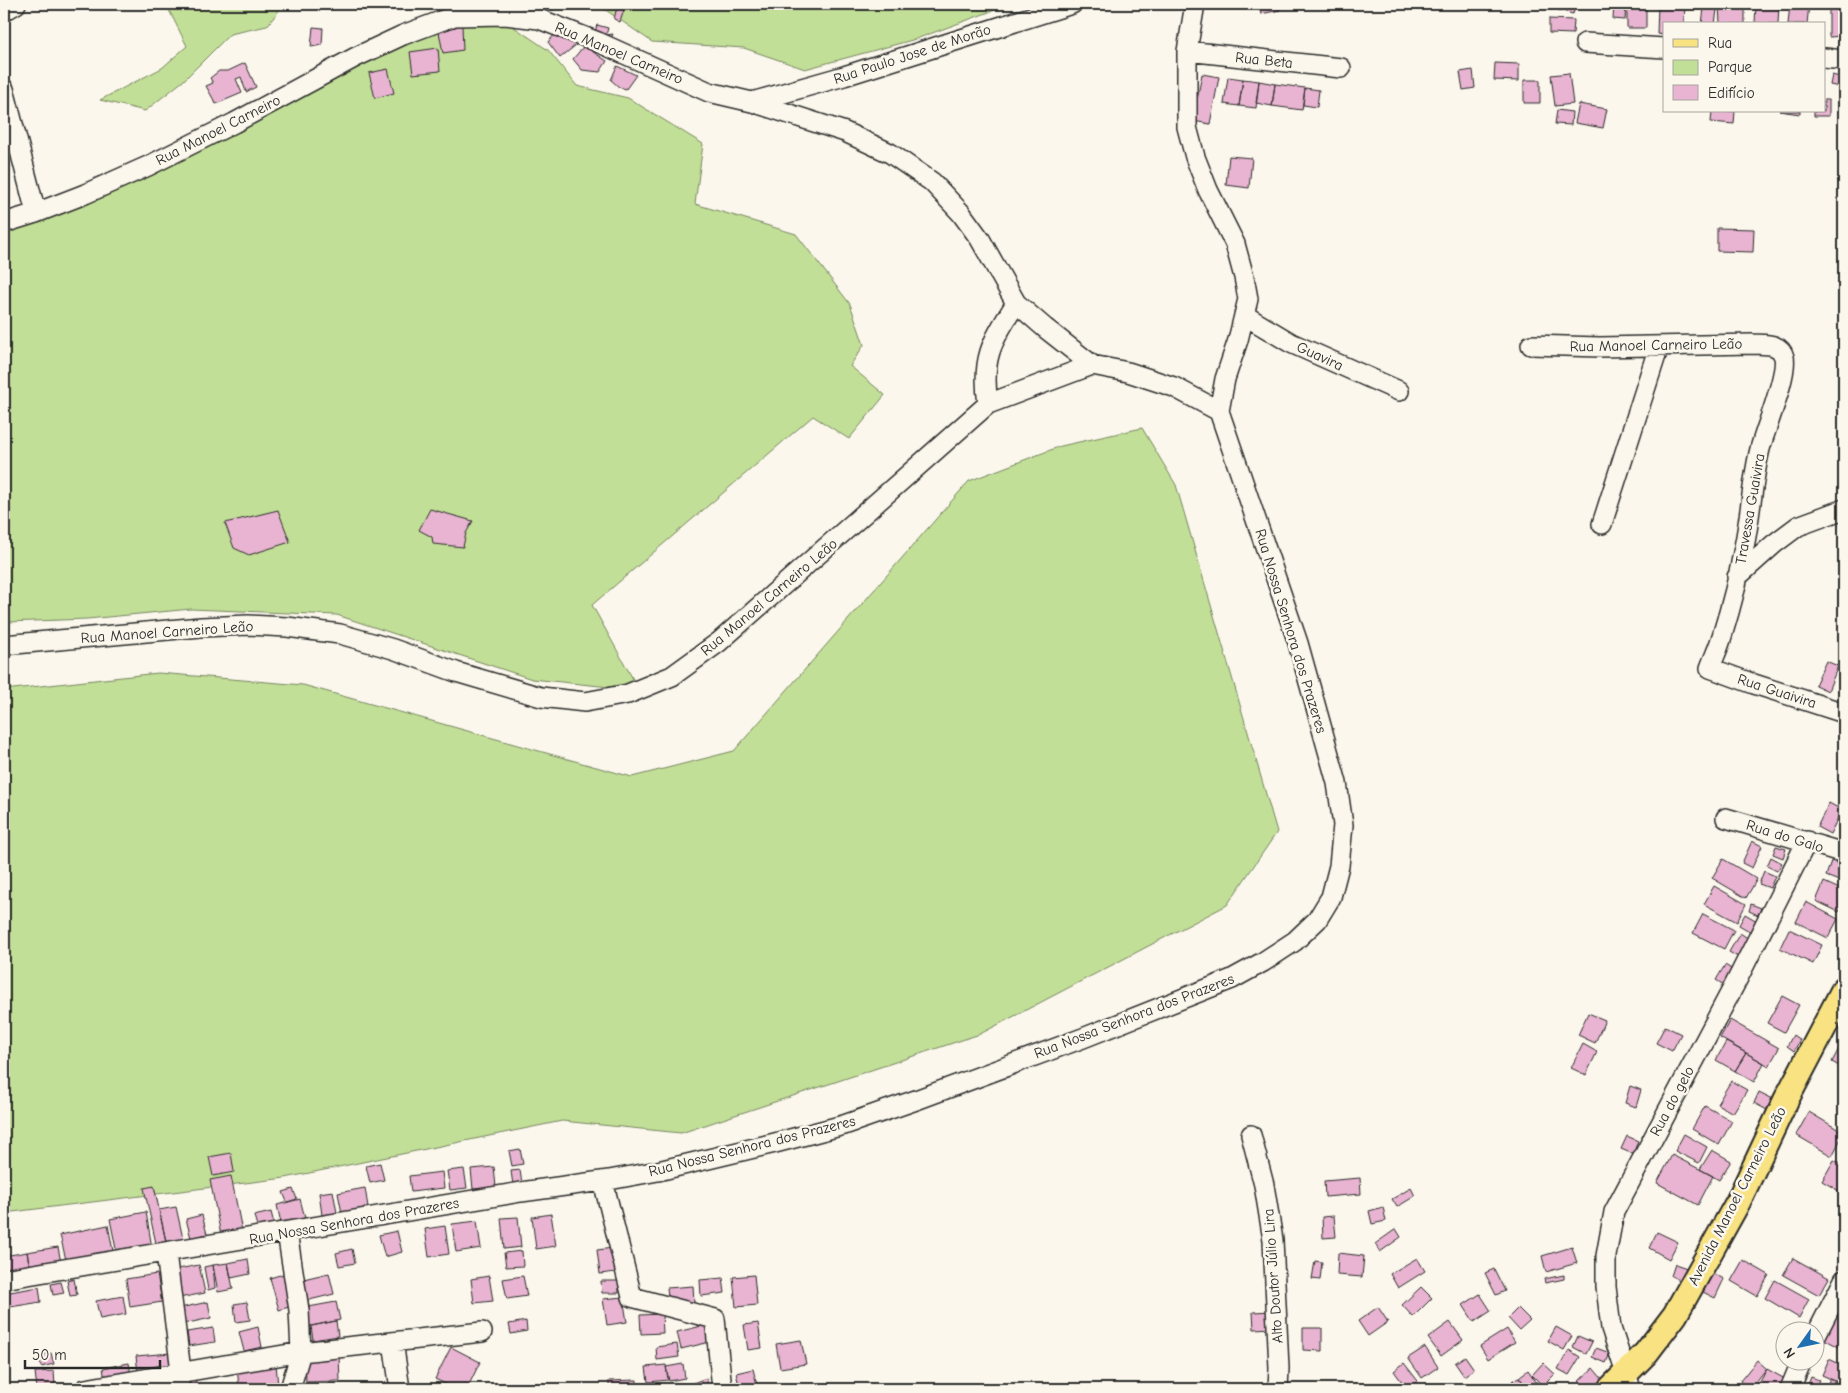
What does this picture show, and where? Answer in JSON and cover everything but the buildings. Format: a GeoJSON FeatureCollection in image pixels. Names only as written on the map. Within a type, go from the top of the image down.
{"type":"FeatureCollection","features":[{"type":"Feature","properties":{"kind":"main road","name":"Avenida Manoel Carneiro Leão"},"geometry":{"type":"LineString","coordinates":[[1622,1384],[1660,1337],[1685,1299],[1738,1202],[1786,1100],[1844,989]]}},
{"type":"Feature","properties":{"kind":"street"},"geometry":{"type":"LineString","coordinates":[[4,11],[16,4]]}},
{"type":"Feature","properties":{"kind":"street","name":"Rua Paulo Jose de Morão"},"geometry":{"type":"LineString","coordinates":[[752,102],[844,76],[1072,4]]}},
{"type":"Feature","properties":{"kind":"street","name":"Rua Nossa Senhora dos Prazeres"},"geometry":{"type":"LineString","coordinates":[[4,1280],[521,1192],[603,1181],[658,1171],[844,1125],[1082,1038],[1232,979],[1264,962],[1295,941],[1317,920],[1331,897],[1339,866],[1343,825],[1337,783],[1298,643],[1219,411],[1225,379],[1238,340],[1248,299],[1237,252],[1195,157],[1187,126],[1187,51],[1195,4]]}},
{"type":"Feature","properties":{"kind":"street","name":"Rua Manoel Carneiro"},"geometry":{"type":"LineString","coordinates":[[4,223],[85,194],[148,166],[234,123],[356,57],[403,35],[454,16],[505,15],[538,19],[598,42],[709,92],[752,102],[845,132],[890,153],[932,182],[961,213],[980,239],[1016,303],[1092,365]]}},
{"type":"Feature","properties":{"kind":"street"},"geometry":{"type":"LineString","coordinates":[[1585,43],[1663,48]]}},
{"type":"Feature","properties":{"kind":"street","name":"Rua Beta"},"geometry":{"type":"LineString","coordinates":[[1187,51],[1341,68]]}},
{"type":"Feature","properties":{"kind":"street"},"geometry":{"type":"LineString","coordinates":[[1826,58],[1844,60]]}},
{"type":"Feature","properties":{"kind":"street"},"geometry":{"type":"LineString","coordinates":[[4,89],[36,213]]}},
{"type":"Feature","properties":{"kind":"street"},"geometry":{"type":"LineString","coordinates":[[988,404],[986,386],[987,359],[996,335],[1016,303]]}},
{"type":"Feature","properties":{"kind":"street","name":"Guavira"},"geometry":{"type":"LineString","coordinates":[[1244,315],[1291,343],[1399,391]]}},
{"type":"Feature","properties":{"kind":"street","name":"Rua Manoel Carneiro Leão"},"geometry":{"type":"LineString","coordinates":[[1531,345],[1600,347],[1752,344],[1775,346],[1780,350]]}},
{"type":"Feature","properties":{"kind":"street"},"geometry":{"type":"LineString","coordinates":[[1602,524],[1659,346]]}},
{"type":"Feature","properties":{"kind":"street","name":"Travessa Guaivira"},"geometry":{"type":"LineString","coordinates":[[1710,668],[1722,638],[1744,548],[1757,463],[1779,392],[1784,364],[1784,356],[1780,350]]}},
{"type":"Feature","properties":{"kind":"street"},"geometry":{"type":"LineString","coordinates":[[1092,365],[1128,372],[1174,387],[1219,411]]}},
{"type":"Feature","properties":{"kind":"street","name":"Rua Manoel Carneiro Leão"},"geometry":{"type":"LineString","coordinates":[[4,645],[201,627],[248,625],[287,627],[340,634],[393,649],[456,672],[541,697],[585,702],[628,694],[672,676],[719,642],[988,404],[1092,365]]}},
{"type":"Feature","properties":{"kind":"street"},"geometry":{"type":"LineString","coordinates":[[1737,577],[1774,544],[1798,526],[1844,509]]}},
{"type":"Feature","properties":{"kind":"street","name":"Rua Guaivira"},"geometry":{"type":"LineString","coordinates":[[1710,668],[1844,713]]}},
{"type":"Feature","properties":{"kind":"street","name":"Rua do Galo"},"geometry":{"type":"LineString","coordinates":[[1726,818],[1807,841],[1844,854]]}},
{"type":"Feature","properties":{"kind":"street","name":"Rua do gelo"},"geometry":{"type":"LineString","coordinates":[[1622,1384],[1611,1328],[1606,1287],[1606,1256],[1614,1212],[1735,984],[1807,841]]}},
{"type":"Feature","properties":{"kind":"street","name":"Alto Doutor Júlio Lira"},"geometry":{"type":"LineString","coordinates":[[1251,1135],[1264,1185],[1273,1240],[1279,1350],[1278,1389]]}},
{"type":"Feature","properties":{"kind":"street"},"geometry":{"type":"LineString","coordinates":[[603,1181],[632,1297],[715,1319],[722,1389]]}},
{"type":"Feature","properties":{"kind":"street"},"geometry":{"type":"LineString","coordinates":[[287,1232],[299,1310],[301,1352],[290,1389]]}},
{"type":"Feature","properties":{"kind":"street"},"geometry":{"type":"LineString","coordinates":[[166,1253],[180,1380]]}},
{"type":"Feature","properties":{"kind":"street"},"geometry":{"type":"LineString","coordinates":[[1824,1320],[1844,1280]]}},
{"type":"Feature","properties":{"kind":"street"},"geometry":{"type":"LineString","coordinates":[[85,1389],[180,1380],[301,1352],[482,1332]]}},
{"type":"Feature","properties":{"kind":"street"},"geometry":{"type":"LineString","coordinates":[[393,1342],[400,1389]]}},
{"type":"Feature","properties":{"kind":"street"},"geometry":{"type":"LineString","coordinates":[[1790,1389],[1798,1370]]}},
{"type":"Feature","properties":{"kind":"green space"},"geometry":{"type":"Polygon","coordinates":[[[169,4],[284,4],[267,26],[230,34],[183,81],[145,111],[100,100],[162,68],[187,46],[167,6],[169,4]]]}},
{"type":"Feature","properties":{"kind":"green space"},"geometry":{"type":"Polygon","coordinates":[[[597,4],[1011,4],[916,39],[805,69],[744,48],[652,42],[597,4]]]}},
{"type":"Feature","properties":{"kind":"green space"},"geometry":{"type":"Polygon","coordinates":[[[505,21],[548,50],[577,86],[628,98],[703,144],[695,204],[796,234],[850,304],[864,345],[850,366],[885,395],[849,439],[813,416],[592,605],[639,690],[532,679],[337,615],[191,609],[87,619],[7,622],[4,614],[4,230],[105,196],[354,66],[433,31],[483,22],[505,21]]]}},
{"type":"Feature","properties":{"kind":"green space"},"geometry":{"type":"Polygon","coordinates":[[[1142,428],[1176,485],[1277,832],[1227,905],[980,1034],[681,1133],[562,1121],[285,1178],[4,1213],[4,690],[158,673],[303,685],[632,777],[734,751],[969,481],[1061,446],[1142,428]]]}}]}
